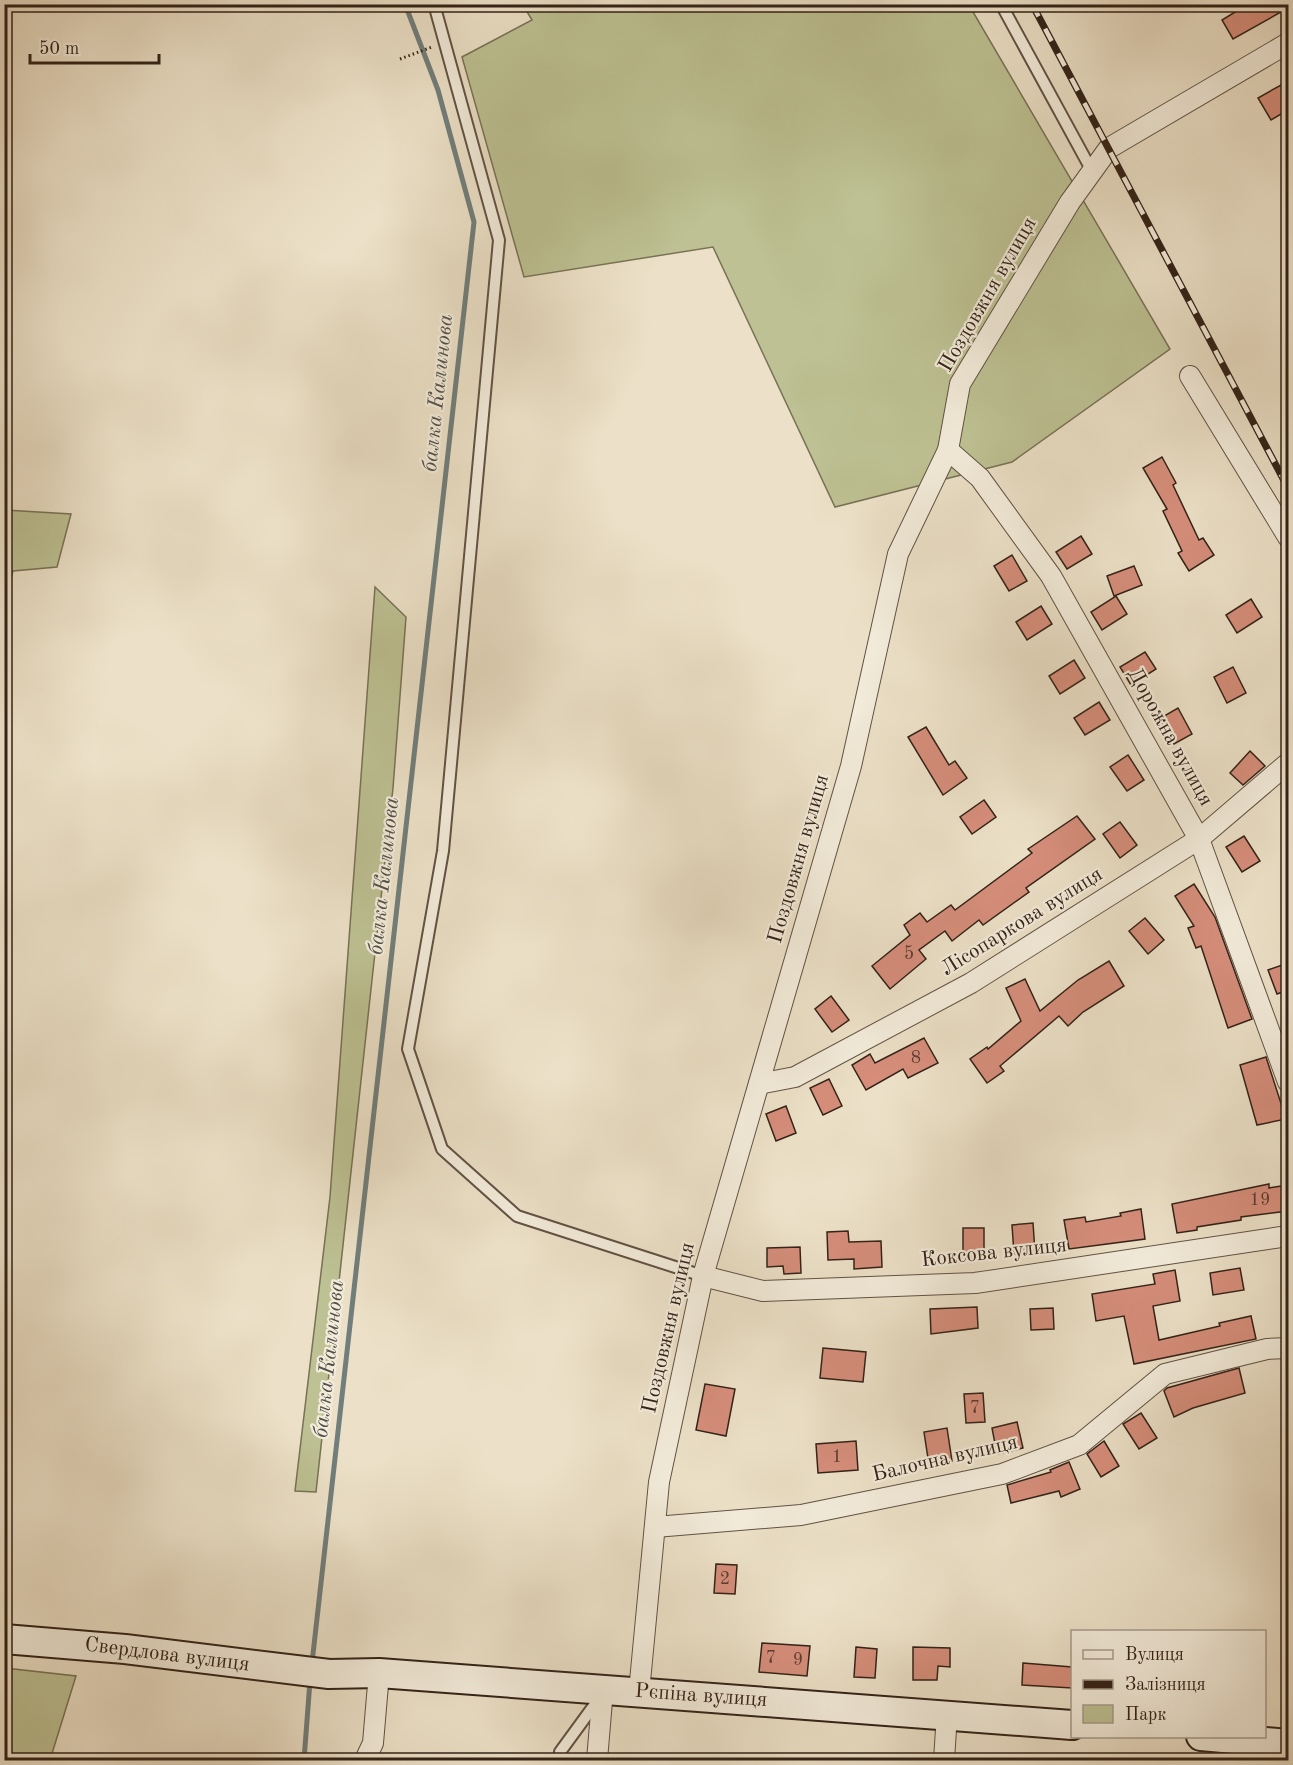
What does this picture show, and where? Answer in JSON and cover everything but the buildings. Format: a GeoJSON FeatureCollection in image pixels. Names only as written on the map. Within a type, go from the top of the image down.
{"type":"FeatureCollection","features":[{"type":"Feature","properties":{"kind":"street","name":"Поздовжня вулиця"},"geometry":{"type":"LineString","coordinates":[[639,1692],[659,1482],[703,1276],[851,766],[898,554],[948,450],[960,384],[1070,202],[1109,148],[1168,116],[1288,43]]}},
{"type":"Feature","properties":{"kind":"street"},"geometry":{"type":"LineString","coordinates":[[1190,376],[1288,537]]}},
{"type":"Feature","properties":{"kind":"street","name":"Дорожна вулиця"},"geometry":{"type":"LineString","coordinates":[[948,450],[980,478],[1052,576],[1199,839],[1288,1082]]}},
{"type":"Feature","properties":{"kind":"street","name":"Лісопаркова вулиця"},"geometry":{"type":"LineString","coordinates":[[759,1084],[795,1077],[972,983],[1199,839],[1288,763]]}},
{"type":"Feature","properties":{"kind":"street","name":"Коксова вулиця"},"geometry":{"type":"LineString","coordinates":[[703,1276],[763,1291],[975,1283],[1288,1236]]}},
{"type":"Feature","properties":{"kind":"street","name":"Балочна вулиця"},"geometry":{"type":"LineString","coordinates":[[655,1527],[801,1515],[1002,1474],[1079,1444],[1165,1374],[1267,1349],[1288,1348]]}},
{"type":"Feature","properties":{"kind":"street","name":"Свердлова вулиця"},"geometry":{"type":"LineString","coordinates":[[4,1639],[125,1649],[329,1674]]}},
{"type":"Feature","properties":{"kind":"street"},"geometry":{"type":"LineString","coordinates":[[365,1761],[373,1743],[379,1673]]}},
{"type":"Feature","properties":{"kind":"street","name":"Рєпіна вулиця"},"geometry":{"type":"LineString","coordinates":[[329,1674],[379,1673],[1071,1725]]}},
{"type":"Feature","properties":{"kind":"street"},"geometry":{"type":"LineString","coordinates":[[597,1761],[603,1689]]}},
{"type":"Feature","properties":{"kind":"street"},"geometry":{"type":"LineString","coordinates":[[944,1761],[947,1714]]}},
{"type":"Feature","properties":{"kind":"street"},"geometry":{"type":"LineString","coordinates":[[1207,1738],[1277,1749]]}},
{"type":"Feature","properties":{"kind":"lane"},"geometry":{"type":"LineString","coordinates":[[434,4],[499,240],[443,851],[408,1049],[442,1149],[517,1216],[703,1276]]}},
{"type":"Feature","properties":{"kind":"lane"},"geometry":{"type":"LineString","coordinates":[[1001,4],[1092,171]]}},
{"type":"Feature","properties":{"kind":"lane"},"geometry":{"type":"LineString","coordinates":[[558,1761],[560,1752],[590,1714],[603,1689]]}},
{"type":"Feature","properties":{"kind":"path"},"geometry":{"type":"LineString","coordinates":[[400,59],[440,45]]}},
{"type":"Feature","properties":{"kind":"green space"},"geometry":{"type":"Polygon","coordinates":[[[523,5],[969,5],[1170,349],[1012,462],[835,507],[713,247],[524,277],[462,57],[532,20],[523,5]]]}},
{"type":"Feature","properties":{"kind":"green space"},"geometry":{"type":"Polygon","coordinates":[[[5,510],[71,514],[57,567],[13,571],[5,599],[5,510]]]}},
{"type":"Feature","properties":{"kind":"green space"},"geometry":{"type":"Polygon","coordinates":[[[375,587],[406,617],[393,788],[316,1492],[295,1491],[330,1197],[375,587]]]}},
{"type":"Feature","properties":{"kind":"green space"},"geometry":{"type":"Polygon","coordinates":[[[5,1668],[76,1676],[50,1760],[5,1760],[5,1668]]]}},
{"type":"Feature","properties":{"kind":"waterway","name":"балка Калинова"},"geometry":{"type":"LineString","coordinates":[[312,1663],[474,222],[438,90],[405,4]]}},
{"type":"Feature","properties":{"kind":"waterway","name":"балка Калинова"},"geometry":{"type":"LineString","coordinates":[[304,1760],[310,1681]]}},
{"type":"Feature","properties":{"kind":"railway"},"geometry":{"type":"LineString","coordinates":[[1032,4],[1288,488]]}}]}
